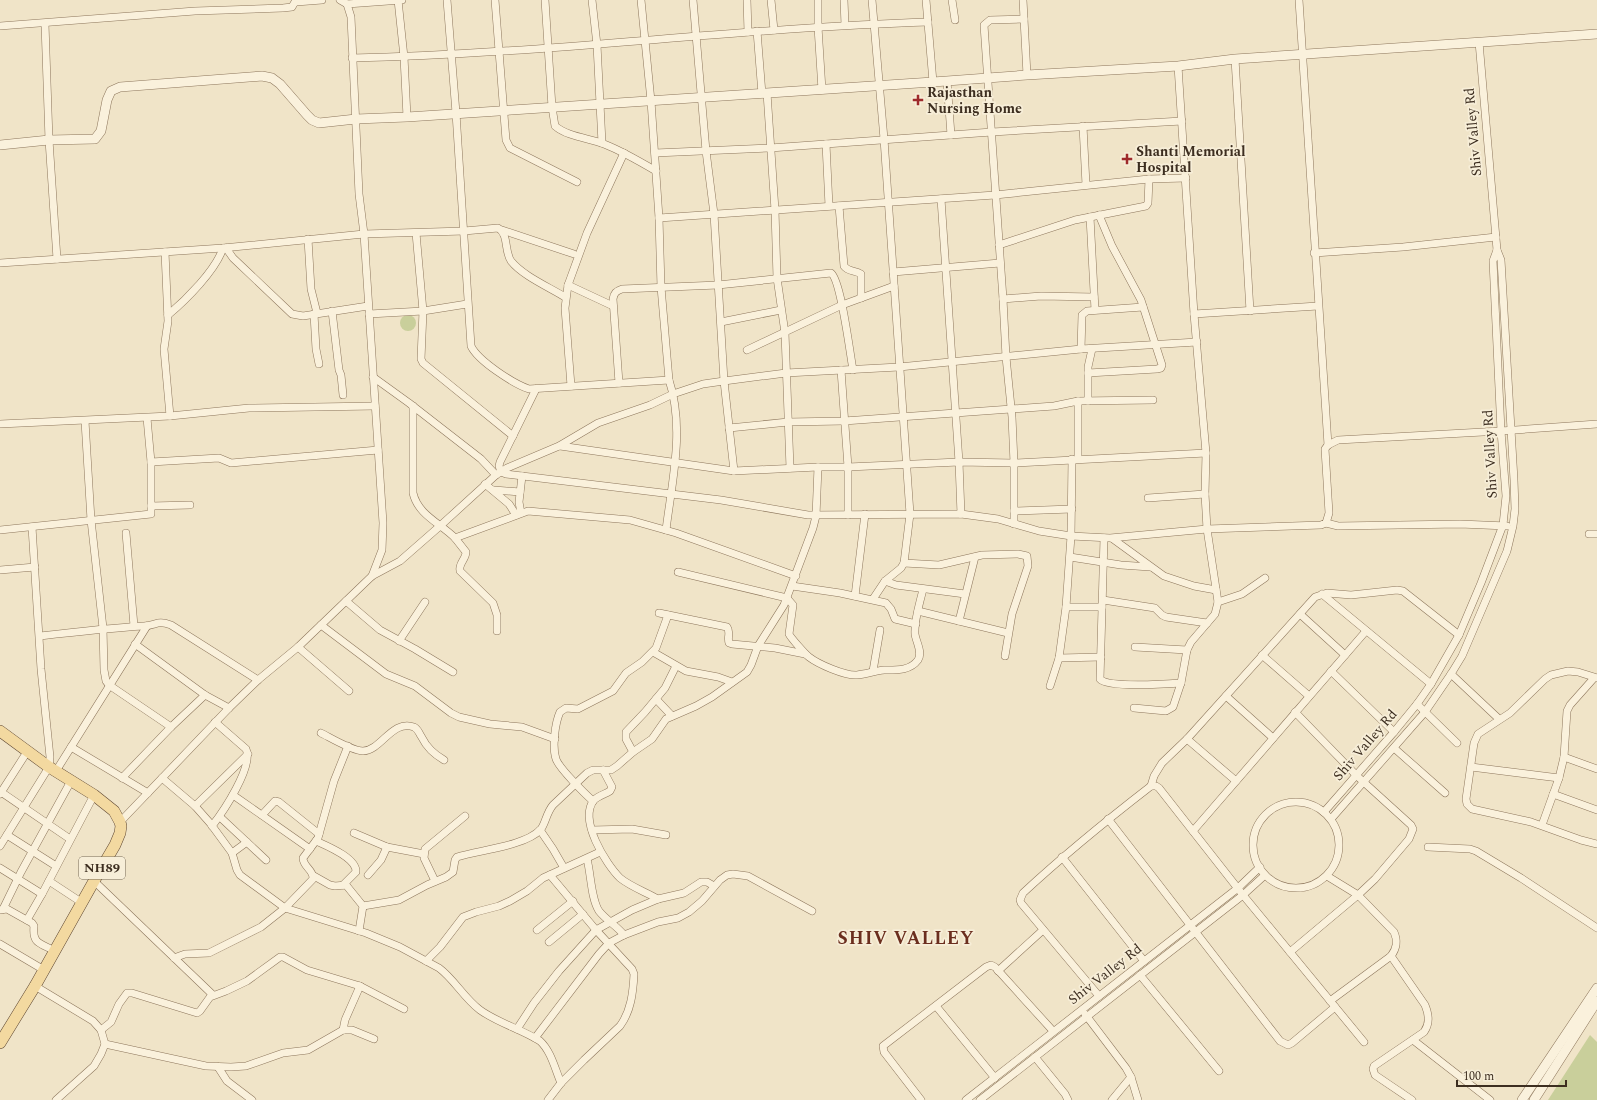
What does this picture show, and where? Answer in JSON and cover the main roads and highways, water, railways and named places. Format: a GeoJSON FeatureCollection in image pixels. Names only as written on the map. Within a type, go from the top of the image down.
{"type":"FeatureCollection","features":[{"type":"Feature","properties":{"kind":"main road","name":"NH89"},"geometry":{"type":"LineString","coordinates":[[0,731],[27,752],[94,795],[114,811],[120,822],[120,833],[94,881],[35,986],[0,1043]]}},
{"type":"Feature","properties":{"kind":"place","name":"Rajasthan Nursing Home"},"geometry":{"type":"Point","coordinates":[918,100]}},
{"type":"Feature","properties":{"kind":"place","name":"Shanti Memorial Hospital"},"geometry":{"type":"Point","coordinates":[1127,159]}},
{"type":"Feature","properties":{"kind":"district","name":"SHIV VALLEY"},"geometry":{"type":"Point","coordinates":[906,938]}}]}
